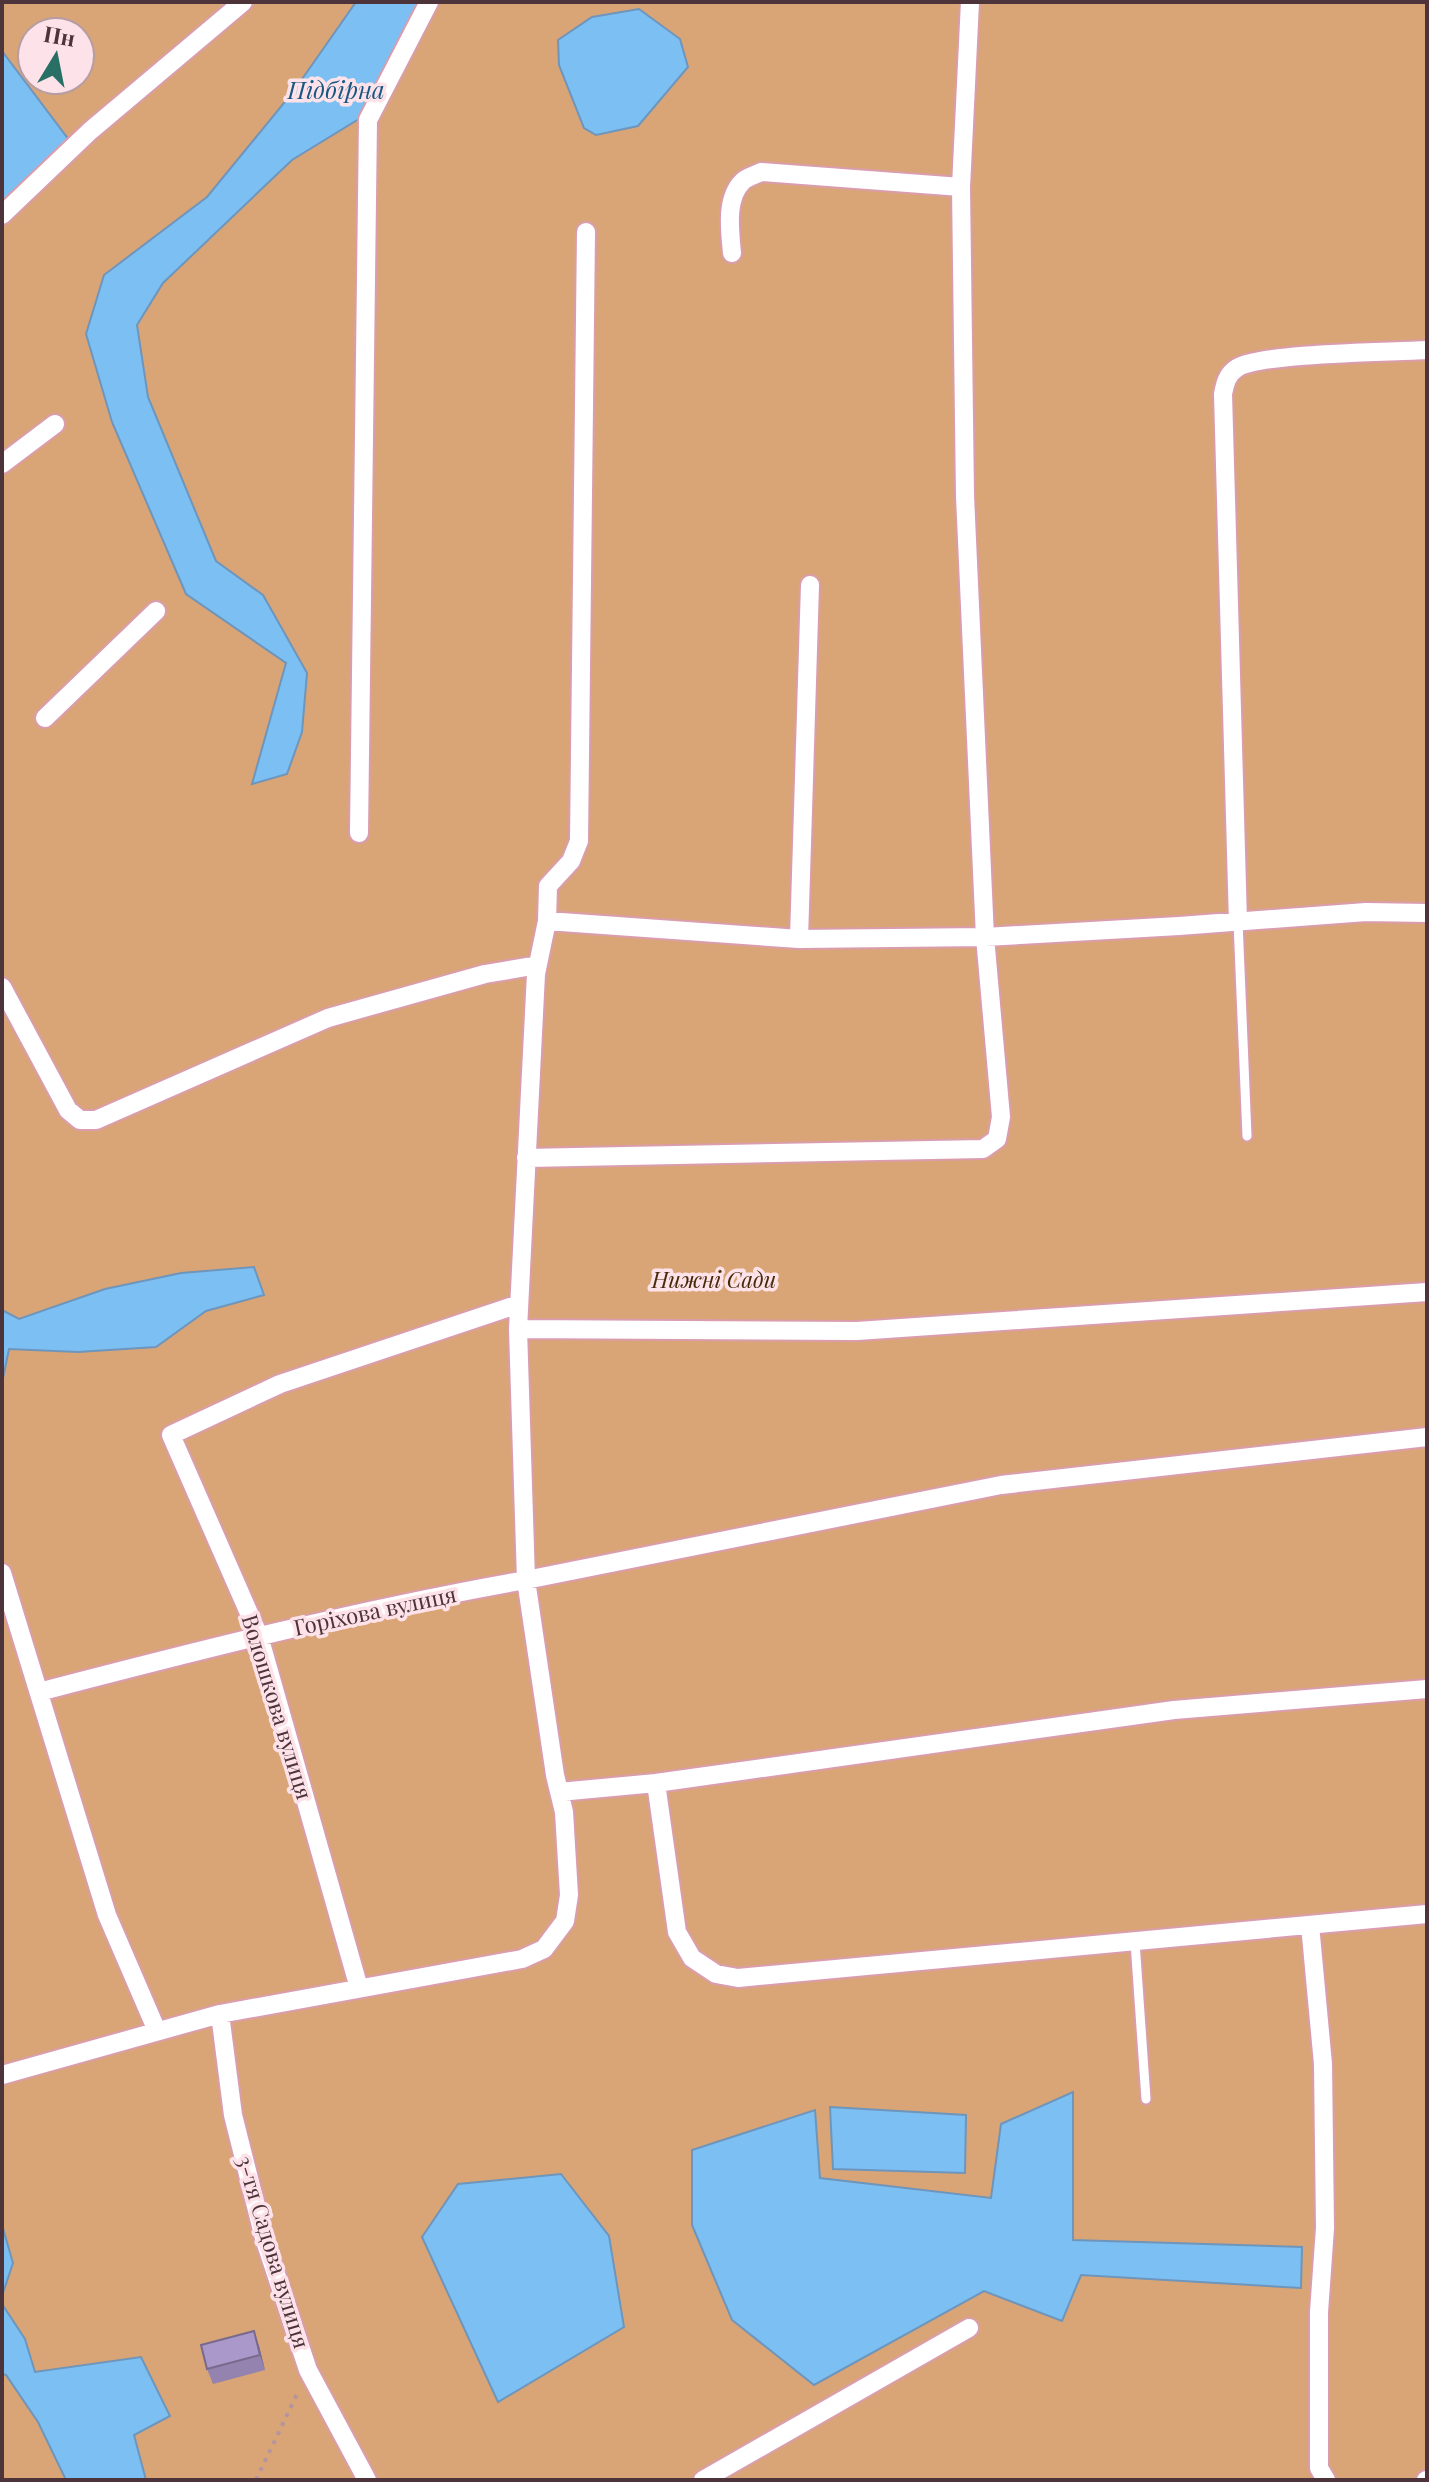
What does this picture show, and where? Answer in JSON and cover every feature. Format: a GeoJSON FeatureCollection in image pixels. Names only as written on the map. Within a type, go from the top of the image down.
{"type":"FeatureCollection","features":[{"type":"Feature","properties":{"kind":"street"},"geometry":{"type":"LineString","coordinates":[[2,215],[90,131],[243,2]]}},
{"type":"Feature","properties":{"kind":"street"},"geometry":{"type":"LineString","coordinates":[[359,833],[368,120],[429,2]]}},
{"type":"Feature","properties":{"kind":"street"},"geometry":{"type":"LineString","coordinates":[[526,1158],[983,1149],[997,1139],[1001,1117],[985,937],[965,496],[961,187],[970,2]]}},
{"type":"Feature","properties":{"kind":"street"},"geometry":{"type":"LineString","coordinates":[[732,253],[729,223],[735,194],[744,180],[761,172],[961,187]]}},
{"type":"Feature","properties":{"kind":"street"},"geometry":{"type":"LineString","coordinates":[[2,2075],[220,2014],[522,1959],[544,1949],[565,1921],[569,1895],[564,1812],[526,1580],[518,1329],[538,965],[547,921],[548,886],[571,861],[579,841],[586,232]]}},
{"type":"Feature","properties":{"kind":"street"},"geometry":{"type":"LineString","coordinates":[[1238,922],[1223,394],[1226,380],[1240,365],[1269,359],[1427,350]]}},
{"type":"Feature","properties":{"kind":"street"},"geometry":{"type":"LineString","coordinates":[[2,464],[55,424]]}},
{"type":"Feature","properties":{"kind":"street"},"geometry":{"type":"LineString","coordinates":[[799,939],[810,585]]}},
{"type":"Feature","properties":{"kind":"street"},"geometry":{"type":"LineString","coordinates":[[45,718],[156,611]]}},
{"type":"Feature","properties":{"kind":"street"},"geometry":{"type":"LineString","coordinates":[[547,921],[799,939],[985,937],[1366,912],[1427,913]]}},
{"type":"Feature","properties":{"kind":"street"},"geometry":{"type":"LineString","coordinates":[[2,987],[68,1110],[80,1120],[96,1120],[328,1018],[485,974],[538,965]]}},
{"type":"Feature","properties":{"kind":"street"},"geometry":{"type":"LineString","coordinates":[[518,1329],[857,1331],[1427,1292]]}},
{"type":"Feature","properties":{"kind":"street","name":"Волошкова вулиця"},"geometry":{"type":"LineString","coordinates":[[359,1988],[259,1636],[171,1435],[280,1384],[519,1304]]}},
{"type":"Feature","properties":{"kind":"street","name":"Горіхова вулиця"},"geometry":{"type":"LineString","coordinates":[[39,1692],[259,1636],[452,1593],[1001,1485],[1427,1437]]}},
{"type":"Feature","properties":{"kind":"street"},"geometry":{"type":"LineString","coordinates":[[2,1573],[107,1915],[157,2031]]}},
{"type":"Feature","properties":{"kind":"street"},"geometry":{"type":"LineString","coordinates":[[559,1792],[656,1783],[1174,1710],[1427,1689]]}},
{"type":"Feature","properties":{"kind":"street"},"geometry":{"type":"LineString","coordinates":[[656,1783],[677,1932],[692,1958],[716,1974],[738,1978],[1427,1914]]}},
{"type":"Feature","properties":{"kind":"street"},"geometry":{"type":"LineString","coordinates":[[1310,1925],[1323,2064],[1325,2228],[1319,2312],[1319,2468],[1326,2480]]}},
{"type":"Feature","properties":{"kind":"street","name":"3-тя Садова вулиця"},"geometry":{"type":"LineString","coordinates":[[220,2014],[233,2115],[260,2223],[308,2370]]}},
{"type":"Feature","properties":{"kind":"street"},"geometry":{"type":"LineString","coordinates":[[703,2480],[969,2328]]}},
{"type":"Feature","properties":{"kind":"street"},"geometry":{"type":"LineString","coordinates":[[308,2370],[367,2480]]}},
{"type":"Feature","properties":{"kind":"lane"},"geometry":{"type":"LineString","coordinates":[[1238,922],[1247,1136]]}},
{"type":"Feature","properties":{"kind":"lane"},"geometry":{"type":"LineString","coordinates":[[1135,1942],[1146,2099]]}},
{"type":"Feature","properties":{"kind":"path","name":"3-тя Садова вулиця"},"geometry":{"type":"LineString","coordinates":[[256,2480],[308,2370]]}},
{"type":"Feature","properties":{"kind":"green space","name":"Нижні Сади"},"geometry":{"type":"Polygon","coordinates":[[[2,2],[1427,2],[1427,2480],[2,2480],[2,2]]]}},
{"type":"Feature","properties":{"kind":"water","name":"Підбірна"},"geometry":{"type":"Polygon","coordinates":[[[356,2],[422,2],[362,117],[292,160],[163,283],[137,325],[148,397],[216,561],[263,595],[307,673],[302,732],[287,774],[252,784],[286,663],[186,594],[112,422],[86,334],[104,275],[207,197],[293,92],[356,2]]]}},
{"type":"Feature","properties":{"kind":"water"},"geometry":{"type":"Polygon","coordinates":[[[639,9],[680,39],[688,67],[638,126],[596,135],[584,128],[559,65],[558,40],[592,17],[639,9]]]}},
{"type":"Feature","properties":{"kind":"water"},"geometry":{"type":"Polygon","coordinates":[[[2,51],[16,70],[16,96],[36,96],[72,144],[2,211],[2,51]]]}},
{"type":"Feature","properties":{"kind":"water"},"geometry":{"type":"Polygon","coordinates":[[[254,1267],[264,1295],[206,1311],[156,1347],[78,1352],[9,1349],[2,1383],[2,1310],[19,1319],[105,1289],[181,1273],[254,1267]]]}},
{"type":"Feature","properties":{"kind":"water"},"geometry":{"type":"Polygon","coordinates":[[[1073,2092],[1073,2240],[1302,2247],[1301,2288],[1081,2275],[1062,2321],[984,2291],[814,2385],[732,2320],[692,2225],[692,2150],[815,2110],[820,2178],[991,2198],[1001,2124],[1073,2092]]]}},
{"type":"Feature","properties":{"kind":"water"},"geometry":{"type":"Polygon","coordinates":[[[830,2107],[966,2115],[965,2173],[833,2169],[830,2107]]]}},
{"type":"Feature","properties":{"kind":"water"},"geometry":{"type":"Polygon","coordinates":[[[561,2174],[609,2236],[624,2327],[498,2402],[422,2237],[458,2184],[561,2174]]]}},
{"type":"Feature","properties":{"kind":"water"},"geometry":{"type":"Polygon","coordinates":[[[2,2225],[13,2263],[2,2296],[2,2225]]]}},
{"type":"Feature","properties":{"kind":"water"},"geometry":{"type":"Polygon","coordinates":[[[2,2304],[25,2339],[35,2372],[141,2357],[170,2416],[134,2435],[146,2480],[66,2480],[38,2422],[6,2375],[2,2374],[2,2304]]]}},
{"type":"Feature","properties":{"kind":"building"},"geometry":{"type":"Polygon","coordinates":[[[254,2331],[260,2355],[207,2369],[201,2345],[254,2331]]]}}]}
